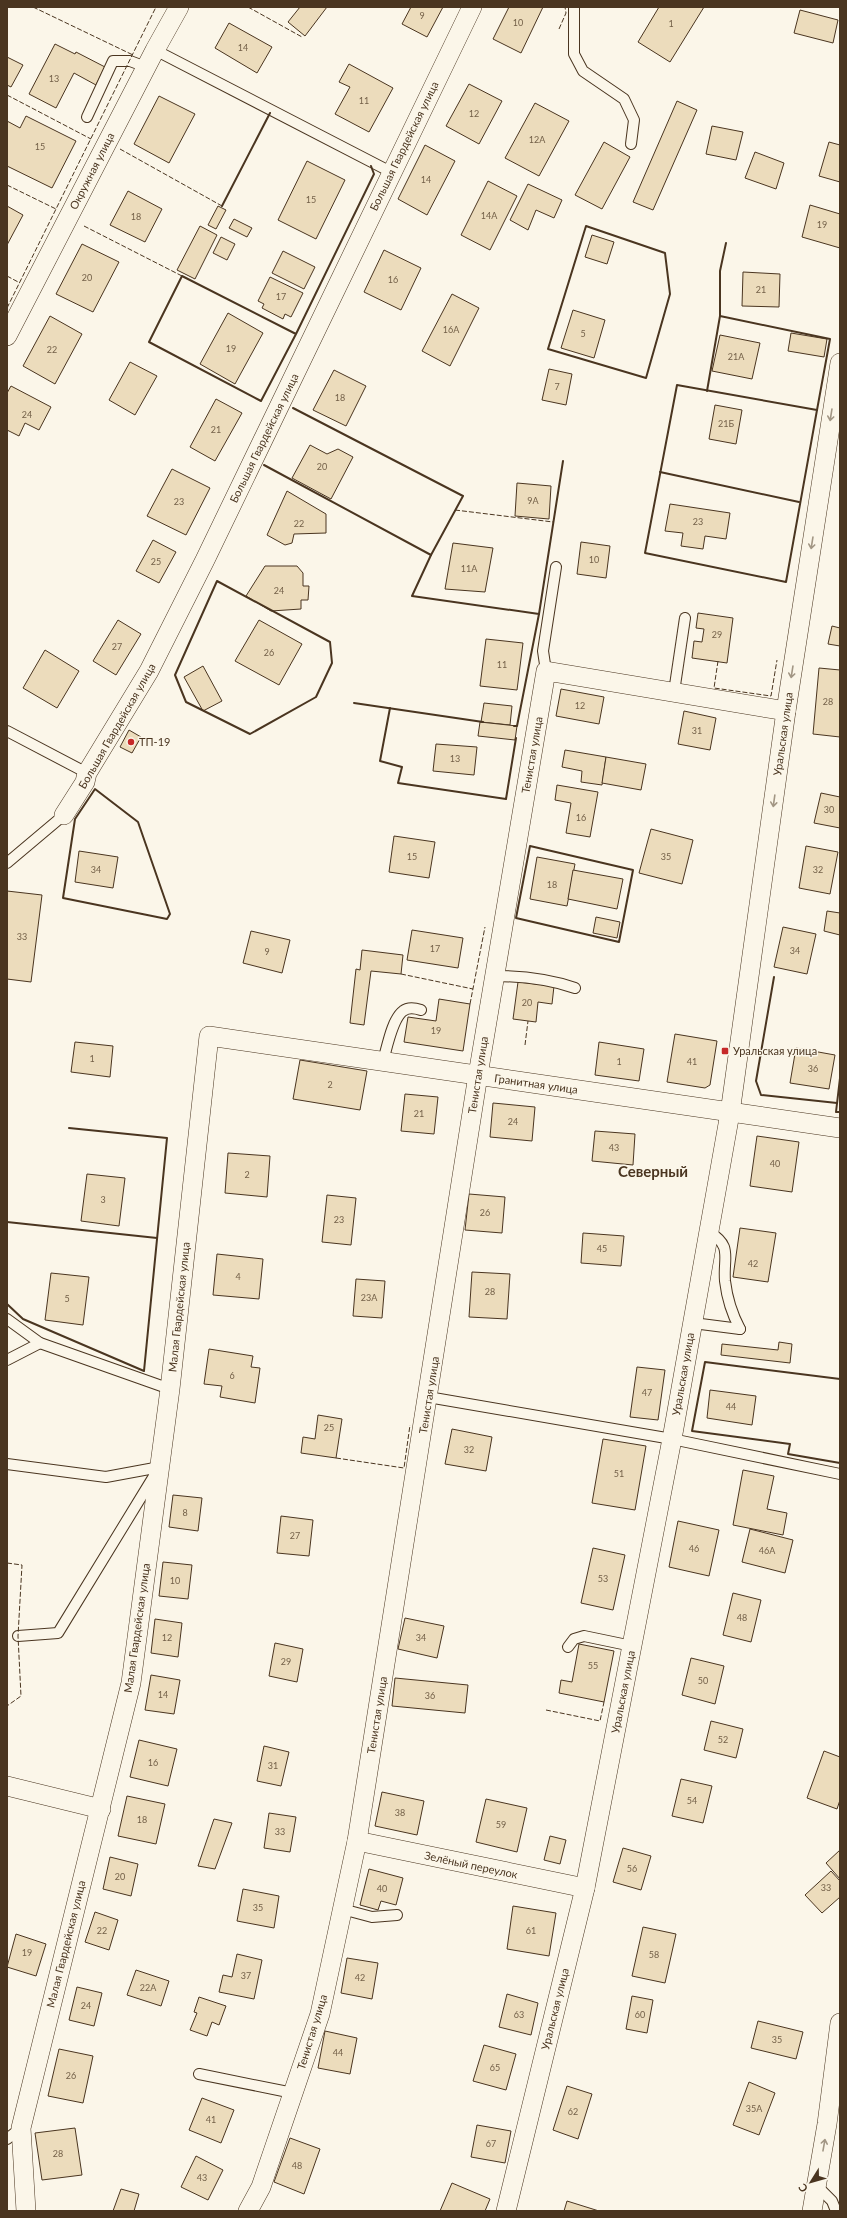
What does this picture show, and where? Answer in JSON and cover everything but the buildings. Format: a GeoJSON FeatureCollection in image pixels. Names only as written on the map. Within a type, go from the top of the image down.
{"type":"FeatureCollection","features":[{"type":"Feature","properties":{"kind":"street","name":"Окружная улица"},"geometry":{"type":"LineString","coordinates":[[7,336],[155,50],[179,7]]}},
{"type":"Feature","properties":{"kind":"street","name":"Большая Гвардейская улица"},"geometry":{"type":"LineString","coordinates":[[64,815],[85,782],[87,773],[153,664],[206,560],[391,172],[472,7]]}},
{"type":"Feature","properties":{"kind":"street","name":"Уральская улица"},"geometry":{"type":"LineString","coordinates":[[506,2211],[585,1888],[693,1323],[730,1113],[786,711],[840,363]]}},
{"type":"Feature","properties":{"kind":"street"},"geometry":{"type":"LineString","coordinates":[[546,671],[786,711]]}},
{"type":"Feature","properties":{"kind":"street","name":"Тенистая улица"},"geometry":{"type":"LineString","coordinates":[[248,2211],[261,2187],[320,2014],[357,1842],[478,1075],[546,671]]}},
{"type":"Feature","properties":{"kind":"street","name":"Гранитная улица"},"geometry":{"type":"LineString","coordinates":[[209,1036],[840,1128]]}},
{"type":"Feature","properties":{"kind":"street","name":"Малая Гвардейская улица"},"geometry":{"type":"LineString","coordinates":[[26,2211],[14,2133],[101,1809],[131,1683],[170,1389],[209,1036]]}},
{"type":"Feature","properties":{"kind":"street"},"geometry":{"type":"LineString","coordinates":[[7,1786],[101,1809]]}},
{"type":"Feature","properties":{"kind":"street","name":"Зелёный переулок"},"geometry":{"type":"LineString","coordinates":[[357,1842],[585,1888]]}},
{"type":"Feature","properties":{"kind":"street"},"geometry":{"type":"LineString","coordinates":[[812,2211],[835,2099],[840,2023]]}},
{"type":"Feature","properties":{"kind":"lane"},"geometry":{"type":"LineString","coordinates":[[574,7],[574,54],[583,71],[624,99],[634,120],[632,144]]}},
{"type":"Feature","properties":{"kind":"lane"},"geometry":{"type":"LineString","coordinates":[[155,50],[391,172]]}},
{"type":"Feature","properties":{"kind":"lane"},"geometry":{"type":"LineString","coordinates":[[87,117],[113,61],[130,61],[146,68]]}},
{"type":"Feature","properties":{"kind":"lane","name":"Тенистая улица"},"geometry":{"type":"LineString","coordinates":[[546,671],[543,650],[556,567]]}},
{"type":"Feature","properties":{"kind":"lane"},"geometry":{"type":"LineString","coordinates":[[674,692],[685,618]]}},
{"type":"Feature","properties":{"kind":"lane"},"geometry":{"type":"LineString","coordinates":[[7,731],[87,773]]}},
{"type":"Feature","properties":{"kind":"lane","name":"Большая Гвардейская улица"},"geometry":{"type":"LineString","coordinates":[[7,863],[64,815]]}},
{"type":"Feature","properties":{"kind":"lane"},"geometry":{"type":"LineString","coordinates":[[494,976],[515,976],[555,982],[575,988]]}},
{"type":"Feature","properties":{"kind":"lane"},"geometry":{"type":"LineString","coordinates":[[382,1061],[396,1018],[403,1011],[410,1008],[421,1010]]}},
{"type":"Feature","properties":{"kind":"lane"},"geometry":{"type":"LineString","coordinates":[[693,1323],[740,1329],[731,1312],[725,1280],[726,1251],[720,1239],[708,1232]]}},
{"type":"Feature","properties":{"kind":"lane"},"geometry":{"type":"LineString","coordinates":[[7,1318],[40,1343],[170,1389]]}},
{"type":"Feature","properties":{"kind":"lane"},"geometry":{"type":"LineString","coordinates":[[7,1360],[40,1343]]}},
{"type":"Feature","properties":{"kind":"lane"},"geometry":{"type":"LineString","coordinates":[[428,1397],[672,1439],[840,1474]]}},
{"type":"Feature","properties":{"kind":"lane"},"geometry":{"type":"LineString","coordinates":[[7,1464],[106,1477],[160,1467]]}},
{"type":"Feature","properties":{"kind":"lane"},"geometry":{"type":"LineString","coordinates":[[18,1636],[58,1633],[160,1467]]}},
{"type":"Feature","properties":{"kind":"lane"},"geometry":{"type":"LineString","coordinates":[[568,1647],[574,1639],[584,1636],[632,1646]]}},
{"type":"Feature","properties":{"kind":"lane"},"geometry":{"type":"LineString","coordinates":[[342,1909],[372,1917],[397,1915]]}},
{"type":"Feature","properties":{"kind":"lane"},"geometry":{"type":"LineString","coordinates":[[199,2074],[293,2093]]}},
{"type":"Feature","properties":{"kind":"lane"},"geometry":{"type":"LineString","coordinates":[[817,2186],[832,2201],[836,2211]]}},
{"type":"Feature","properties":{"kind":"fence"},"geometry":{"type":"LineString","coordinates":[[33,7],[133,55]]}},
{"type":"Feature","properties":{"kind":"fence"},"geometry":{"type":"LineString","coordinates":[[7,308],[156,7]]}},
{"type":"Feature","properties":{"kind":"fence"},"geometry":{"type":"LineString","coordinates":[[248,7],[302,37]]}},
{"type":"Feature","properties":{"kind":"fence"},"geometry":{"type":"LineString","coordinates":[[559,29],[566,13],[565,7]]}},
{"type":"Feature","properties":{"kind":"fence"},"geometry":{"type":"LineString","coordinates":[[7,95],[91,139]]}},
{"type":"Feature","properties":{"kind":"fence"},"geometry":{"type":"LineString","coordinates":[[120,149],[222,206]]}},
{"type":"Feature","properties":{"kind":"fence"},"geometry":{"type":"LineString","coordinates":[[7,185],[56,209]]}},
{"type":"Feature","properties":{"kind":"fence"},"geometry":{"type":"LineString","coordinates":[[84,226],[182,276]]}},
{"type":"Feature","properties":{"kind":"fence"},"geometry":{"type":"LineString","coordinates":[[7,276],[20,283]]}},
{"type":"Feature","properties":{"kind":"fence"},"geometry":{"type":"LineString","coordinates":[[455,510],[553,522]]}},
{"type":"Feature","properties":{"kind":"fence"},"geometry":{"type":"LineString","coordinates":[[718,661],[714,688],[771,696],[777,660]]}},
{"type":"Feature","properties":{"kind":"fence"},"geometry":{"type":"LineString","coordinates":[[470,1004],[485,927]]}},
{"type":"Feature","properties":{"kind":"fence"},"geometry":{"type":"LineString","coordinates":[[401,974],[473,989]]}},
{"type":"Feature","properties":{"kind":"fence"},"geometry":{"type":"LineString","coordinates":[[525,1045],[528,1021]]}},
{"type":"Feature","properties":{"kind":"fence"},"geometry":{"type":"LineString","coordinates":[[336,1458],[404,1468],[410,1425]]}},
{"type":"Feature","properties":{"kind":"fence"},"geometry":{"type":"LineString","coordinates":[[7,1563],[22,1565],[18,1636],[21,1696],[7,1706]]}},
{"type":"Feature","properties":{"kind":"fence"},"geometry":{"type":"LineString","coordinates":[[546,1710],[600,1721],[604,1702]]}},
{"type":"Feature","properties":{"kind":"wall"},"geometry":{"type":"LineString","coordinates":[[222,206],[270,113]]}},
{"type":"Feature","properties":{"kind":"wall"},"geometry":{"type":"LineString","coordinates":[[296,334],[182,276],[149,342],[261,401],[296,334],[374,174],[371,166]]}},
{"type":"Feature","properties":{"kind":"wall"},"geometry":{"type":"LineString","coordinates":[[586,226],[665,253],[670,294],[646,378],[548,349],[586,226]]}},
{"type":"Feature","properties":{"kind":"wall"},"geometry":{"type":"LineString","coordinates":[[720,316],[720,271],[726,243]]}},
{"type":"Feature","properties":{"kind":"wall"},"geometry":{"type":"LineString","coordinates":[[707,391],[720,316],[830,339],[817,410]]}},
{"type":"Feature","properties":{"kind":"wall"},"geometry":{"type":"LineString","coordinates":[[677,385],[817,410],[786,582],[645,553],[677,385]]}},
{"type":"Feature","properties":{"kind":"wall"},"geometry":{"type":"LineString","coordinates":[[264,465],[431,555],[463,496],[293,408]]}},
{"type":"Feature","properties":{"kind":"wall"},"geometry":{"type":"LineString","coordinates":[[539,614],[563,461]]}},
{"type":"Feature","properties":{"kind":"wall"},"geometry":{"type":"LineString","coordinates":[[660,472],[799,502]]}},
{"type":"Feature","properties":{"kind":"wall"},"geometry":{"type":"LineString","coordinates":[[431,555],[412,596],[539,614],[517,726],[514,726]]}},
{"type":"Feature","properties":{"kind":"wall"},"geometry":{"type":"LineString","coordinates":[[217,581],[330,642],[332,663],[316,697],[250,734],[186,702],[175,675],[217,581]]}},
{"type":"Feature","properties":{"kind":"wall"},"geometry":{"type":"LineString","coordinates":[[354,703],[483,722]]}},
{"type":"Feature","properties":{"kind":"wall"},"geometry":{"type":"LineString","coordinates":[[390,708],[380,761],[402,767],[398,783],[506,799],[516,738]]}},
{"type":"Feature","properties":{"kind":"wall"},"geometry":{"type":"LineString","coordinates":[[95,789],[138,822],[170,914],[167,919],[63,898],[75,819],[95,789]]}},
{"type":"Feature","properties":{"kind":"wall"},"geometry":{"type":"LineString","coordinates":[[530,846],[633,870],[619,942],[516,918],[530,846]]}},
{"type":"Feature","properties":{"kind":"wall"},"geometry":{"type":"LineString","coordinates":[[774,977],[756,1081],[761,1095],[837,1103]]}},
{"type":"Feature","properties":{"kind":"wall"},"geometry":{"type":"LineString","coordinates":[[840,1078],[836,1112],[840,1112]]}},
{"type":"Feature","properties":{"kind":"wall"},"geometry":{"type":"LineString","coordinates":[[7,1304],[23,1319],[144,1371],[167,1138],[69,1128]]}},
{"type":"Feature","properties":{"kind":"wall"},"geometry":{"type":"LineString","coordinates":[[7,1222],[157,1238]]}},
{"type":"Feature","properties":{"kind":"wall"},"geometry":{"type":"LineString","coordinates":[[840,1379],[705,1362],[692,1431],[790,1444],[788,1454],[840,1463]]}},
{"type":"Feature","properties":{"kind":"place","name":"ТП-19"},"geometry":{"type":"Point","coordinates":[131,742]}},
{"type":"Feature","properties":{"kind":"place","name":"Уральская улица"},"geometry":{"type":"Point","coordinates":[725,1051]}},
{"type":"Feature","properties":{"kind":"district","name":"Северный"},"geometry":{"type":"Point","coordinates":[653,1172]}}]}
